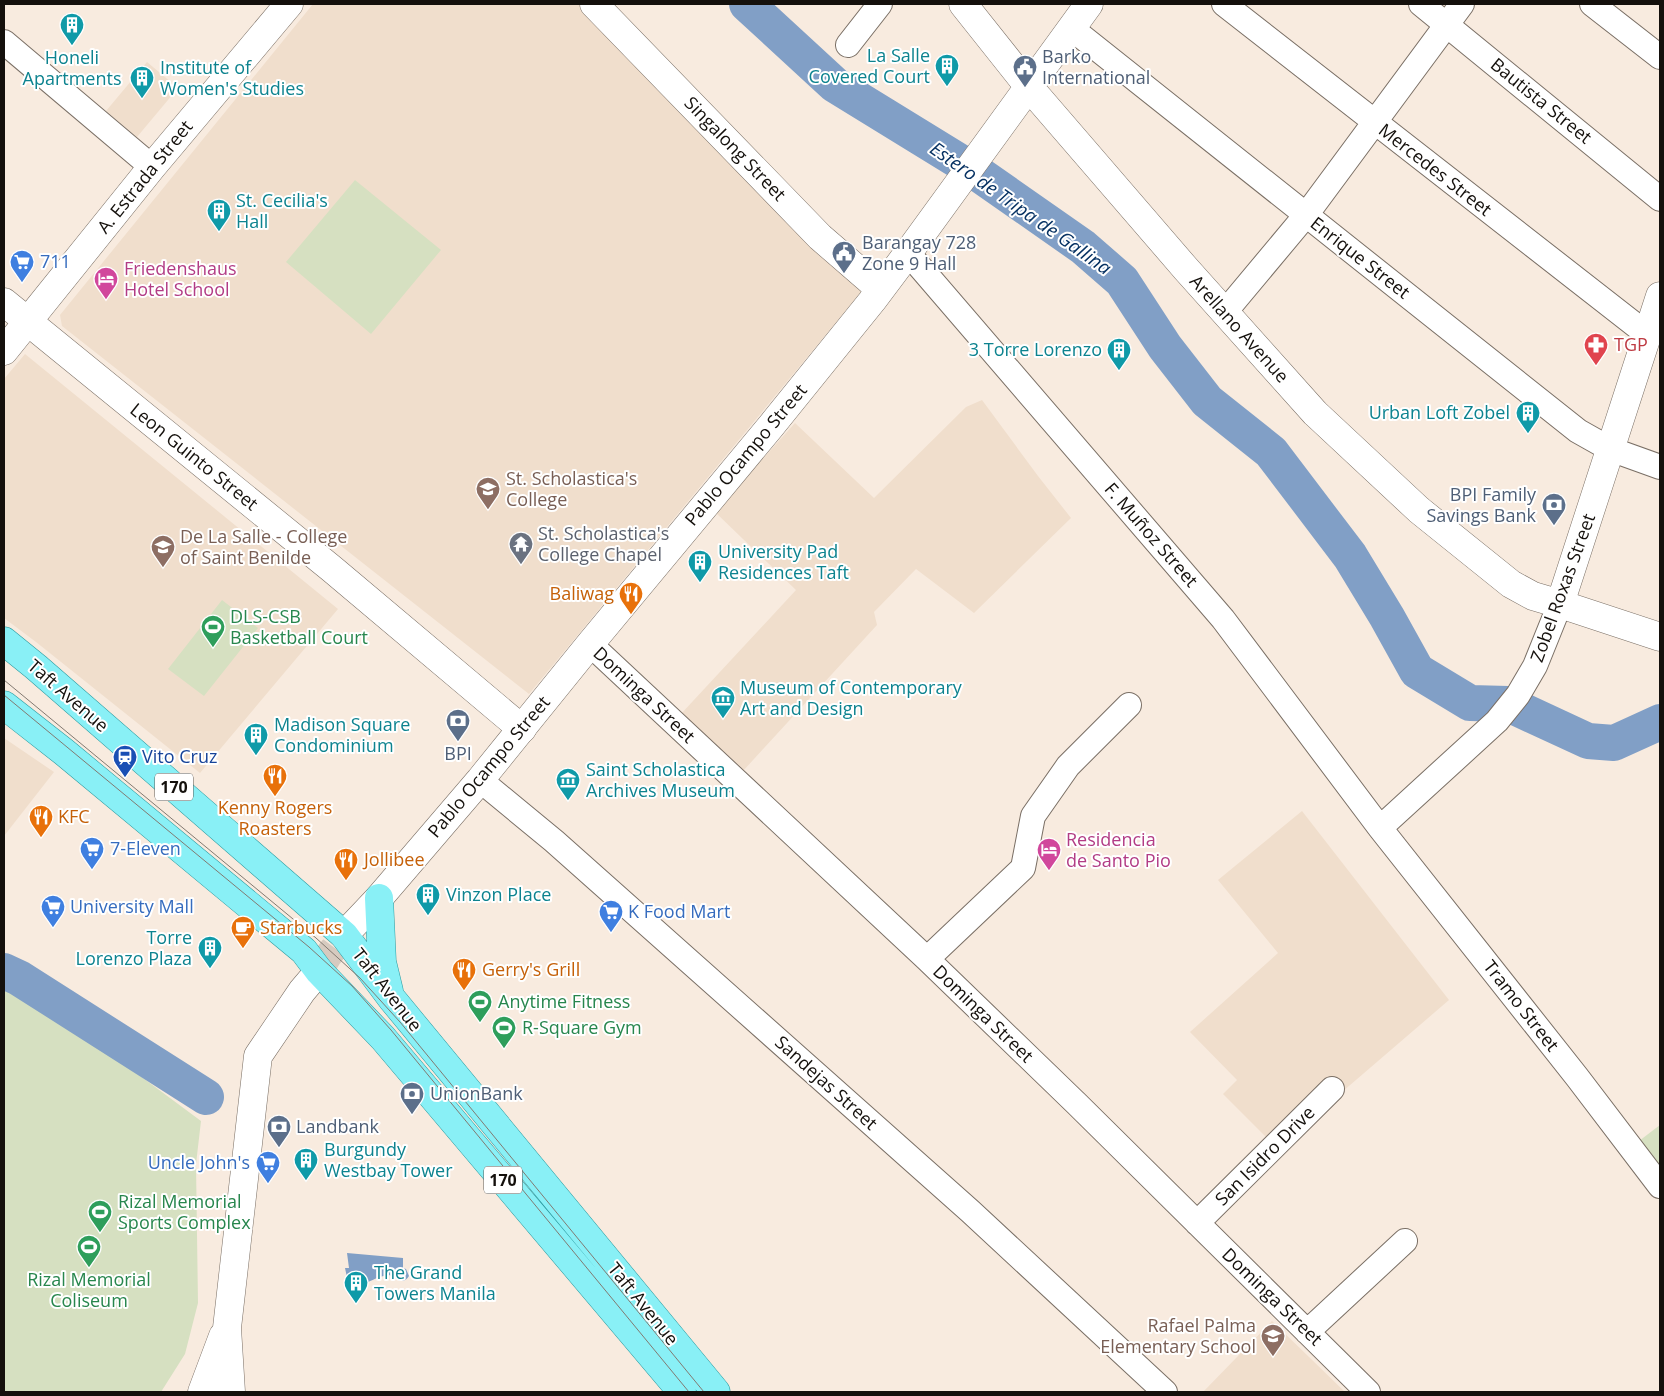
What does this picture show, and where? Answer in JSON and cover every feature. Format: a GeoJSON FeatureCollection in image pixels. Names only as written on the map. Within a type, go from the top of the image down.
{"type":"FeatureCollection","features":[{"type":"Feature","properties":{"kind":"main road","name":"A. Estrada Street"},"geometry":{"type":"LineString","coordinates":[[4,351],[152,167],[289,4]]}},
{"type":"Feature","properties":{"kind":"main road","name":"Singalong Street"},"geometry":{"type":"LineString","coordinates":[[594,4],[820,237],[880,289]]}},
{"type":"Feature","properties":{"kind":"main road","name":"Arellano Avenue"},"geometry":{"type":"LineString","coordinates":[[963,4],[1029,87],[1224,312],[1315,413],[1419,510],[1510,584],[1533,596],[1660,637]]}},
{"type":"Feature","properties":{"kind":"main road","name":"Pablo Ocampo Street"},"geometry":{"type":"LineString","coordinates":[[344,934],[379,898],[480,780],[771,426],[908,253],[1089,4]]}},
{"type":"Feature","properties":{"kind":"main road","name":"Zobel Roxas Street"},"geometry":{"type":"LineString","coordinates":[[1560,604],[1660,296]]}},
{"type":"Feature","properties":{"kind":"main road","name":"Leon Guinto Street"},"geometry":{"type":"LineString","coordinates":[[4,302],[332,568],[522,729]]}},
{"type":"Feature","properties":{"kind":"main road","name":"Taft Avenue"},"geometry":{"type":"LineString","coordinates":[[4,642],[36,667],[344,934],[691,1388]]}},
{"type":"Feature","properties":{"kind":"main road","name":"Taft Avenue"},"geometry":{"type":"LineString","coordinates":[[4,705],[64,752],[304,950],[319,971],[383,1038],[691,1388]]}},
{"type":"Feature","properties":{"kind":"main road"},"geometry":{"type":"LineString","coordinates":[[379,898],[382,962],[392,999]]}},
{"type":"Feature","properties":{"kind":"main road"},"geometry":{"type":"LineString","coordinates":[[231,1392],[226,1328],[258,1056],[302,992],[319,971]]}},
{"type":"Feature","properties":{"kind":"main road"},"geometry":{"type":"LineString","coordinates":[[202,1392],[226,1328]]}},
{"type":"Feature","properties":{"kind":"street"},"geometry":{"type":"LineString","coordinates":[[848,45],[880,4]]}},
{"type":"Feature","properties":{"kind":"street","name":"Mercedes Street"},"geometry":{"type":"LineString","coordinates":[[1224,4],[1648,335]]}},
{"type":"Feature","properties":{"kind":"street","name":"Bautista Street"},"geometry":{"type":"LineString","coordinates":[[1421,4],[1660,199]]}},
{"type":"Feature","properties":{"kind":"street"},"geometry":{"type":"LineString","coordinates":[[1224,312],[1306,215],[1462,4]]}},
{"type":"Feature","properties":{"kind":"street"},"geometry":{"type":"LineString","coordinates":[[1592,4],[1660,57]]}},
{"type":"Feature","properties":{"kind":"street","name":"Enrique Street"},"geometry":{"type":"LineString","coordinates":[[1071,28],[1578,431],[1610,449],[1660,467]]}},
{"type":"Feature","properties":{"kind":"street"},"geometry":{"type":"LineString","coordinates":[[4,42],[152,167]]}},
{"type":"Feature","properties":{"kind":"street","name":"F. Muñoz Street"},"geometry":{"type":"LineString","coordinates":[[908,253],[1223,619],[1380,828]]}},
{"type":"Feature","properties":{"kind":"street","name":"Zobel Roxas Street"},"geometry":{"type":"LineString","coordinates":[[1380,828],[1496,721],[1518,695],[1535,666],[1560,604]]}},
{"type":"Feature","properties":{"kind":"street","name":"Dominga Street"},"geometry":{"type":"LineString","coordinates":[[590,644],[927,960],[1077,1104],[1368,1392]]}},
{"type":"Feature","properties":{"kind":"street"},"geometry":{"type":"LineString","coordinates":[[927,960],[1023,868],[1033,816],[1068,766],[1129,705]]}},
{"type":"Feature","properties":{"kind":"street","name":"Sandejas Street"},"geometry":{"type":"LineString","coordinates":[[480,780],[554,840],[970,1212],[1165,1392]]}},
{"type":"Feature","properties":{"kind":"street","name":"Tramo Street"},"geometry":{"type":"LineString","coordinates":[[1380,828],[1577,1077],[1660,1186]]}},
{"type":"Feature","properties":{"kind":"street","name":"San Isidro Drive"},"geometry":{"type":"LineString","coordinates":[[1197,1223],[1332,1089]]}},
{"type":"Feature","properties":{"kind":"street"},"geometry":{"type":"LineString","coordinates":[[1307,1332],[1405,1240]]}},
{"type":"Feature","properties":{"kind":"shaded area","name":"St. Scholastica's College"},"geometry":{"type":"Polygon","coordinates":[[[313,4],[580,4],[861,292],[529,694],[62,326],[60,315],[313,4]]]}},
{"type":"Feature","properties":{"kind":"shaded area","name":"Institute of Women's Studies"},"geometry":{"type":"Polygon","coordinates":[[[147,62],[178,88],[137,137],[106,111],[147,62]]]}},
{"type":"Feature","properties":{"kind":"shaded area","name":"De La Salle - College of Saint Benilde"},"geometry":{"type":"Polygon","coordinates":[[[25,354],[338,609],[200,773],[4,618],[4,379],[25,354]]]}},
{"type":"Feature","properties":{"kind":"shaded area"},"geometry":{"type":"Polygon","coordinates":[[[982,400],[1071,518],[974,613],[916,569],[874,612],[877,625],[743,771],[680,715],[796,590],[715,512],[795,423],[874,498],[966,407],[982,400]]]}},
{"type":"Feature","properties":{"kind":"shaded area"},"geometry":{"type":"Polygon","coordinates":[[[4,738],[54,772],[4,836],[4,738]]]}},
{"type":"Feature","properties":{"kind":"shaded area"},"geometry":{"type":"Polygon","coordinates":[[[1302,811],[1449,1000],[1342,1092],[1271,1142],[1223,1094],[1237,1080],[1190,1032],[1278,953],[1218,880],[1302,811]]]}},
{"type":"Feature","properties":{"kind":"shaded area","name":"Rafael Palma Elementary School"},"geometry":{"type":"Polygon","coordinates":[[[1272,1321],[1345,1392],[1203,1392],[1272,1321]]]}},
{"type":"Feature","properties":{"kind":"green space"},"geometry":{"type":"Polygon","coordinates":[[[355,180],[441,250],[371,334],[286,262],[355,180]]]}},
{"type":"Feature","properties":{"kind":"green space","name":"DLS-CSB Basketball Court"},"geometry":{"type":"Polygon","coordinates":[[[222,600],[258,628],[204,696],[168,669],[222,600]]]}},
{"type":"Feature","properties":{"kind":"green space","name":"Rizal Memorial Sports Complex"},"geometry":{"type":"Polygon","coordinates":[[[4,988],[85,1035],[201,1121],[196,1164],[198,1303],[185,1354],[161,1392],[4,1392],[4,988]]]}},
{"type":"Feature","properties":{"kind":"green space"},"geometry":{"type":"Polygon","coordinates":[[[1660,1125],[1660,1169],[1639,1141],[1660,1125]]]}},
{"type":"Feature","properties":{"kind":"water"},"geometry":{"type":"Polygon","coordinates":[[[347,1253],[403,1258],[403,1268],[406,1269],[409,1276],[402,1281],[389,1275],[359,1285],[353,1280],[348,1282],[345,1268],[349,1268],[347,1253]]]}},
{"type":"Feature","properties":{"kind":"waterway","name":"Estero de Tripa de Gallina"},"geometry":{"type":"LineString","coordinates":[[747,4],[835,85],[970,168],[1083,247],[1122,281],[1165,347],[1207,401],[1271,452],[1350,556],[1417,671],[1470,703],[1508,704],[1588,741],[1614,743],[1660,722]]}},
{"type":"Feature","properties":{"kind":"waterway"},"geometry":{"type":"LineString","coordinates":[[4,971],[19,978],[206,1097]]}},
{"type":"Feature","properties":{"kind":"tunnel"},"geometry":{"type":"LineString","coordinates":[[319,971],[344,935]]}},
{"type":"Feature","properties":{"kind":"tram line"},"geometry":{"type":"LineString","coordinates":[[4,680],[316,938],[360,978],[400,1022],[704,1392]]}},
{"type":"Feature","properties":{"kind":"tram line"},"geometry":{"type":"LineString","coordinates":[[4,695],[309,947],[352,986],[391,1030],[689,1392]]}},
{"type":"Feature","properties":{"kind":"place","name":"Honeli Apartments"},"geometry":{"type":"Point","coordinates":[72,46]}},
{"type":"Feature","properties":{"kind":"place","name":"La Salle Covered Court"},"geometry":{"type":"Point","coordinates":[947,87]}},
{"type":"Feature","properties":{"kind":"place","name":"Barko International"},"geometry":{"type":"Point","coordinates":[1025,88]}},
{"type":"Feature","properties":{"kind":"place","name":"Institute of Women's Studies"},"geometry":{"type":"Point","coordinates":[142,99]}},
{"type":"Feature","properties":{"kind":"place","name":"St. Cecilia's Hall"},"geometry":{"type":"Point","coordinates":[219,232]}},
{"type":"Feature","properties":{"kind":"place","name":"Barangay 728 Zone 9 Hall"},"geometry":{"type":"Point","coordinates":[844,274]}},
{"type":"Feature","properties":{"kind":"place","name":"711"},"geometry":{"type":"Point","coordinates":[22,283]}},
{"type":"Feature","properties":{"kind":"place","name":"Friedenshaus Hotel School"},"geometry":{"type":"Point","coordinates":[106,300]}},
{"type":"Feature","properties":{"kind":"place","name":"TGP"},"geometry":{"type":"Point","coordinates":[1596,366]}},
{"type":"Feature","properties":{"kind":"place","name":"3 Torre Lorenzo"},"geometry":{"type":"Point","coordinates":[1119,371]}},
{"type":"Feature","properties":{"kind":"place","name":"Urban Loft Zobel"},"geometry":{"type":"Point","coordinates":[1528,434]}},
{"type":"Feature","properties":{"kind":"place","name":"St. Scholastica's College"},"geometry":{"type":"Point","coordinates":[488,510]}},
{"type":"Feature","properties":{"kind":"place","name":"BPI Family Savings Bank"},"geometry":{"type":"Point","coordinates":[1554,526]}},
{"type":"Feature","properties":{"kind":"place","name":"St. Scholastica's College Chapel"},"geometry":{"type":"Point","coordinates":[521,565]}},
{"type":"Feature","properties":{"kind":"place","name":"De La Salle - College of Saint Benilde"},"geometry":{"type":"Point","coordinates":[163,568]}},
{"type":"Feature","properties":{"kind":"place","name":"University Pad Residences Taft"},"geometry":{"type":"Point","coordinates":[700,583]}},
{"type":"Feature","properties":{"kind":"place","name":"Baliwag"},"geometry":{"type":"Point","coordinates":[631,615]}},
{"type":"Feature","properties":{"kind":"place","name":"DLS-CSB Basketball Court"},"geometry":{"type":"Point","coordinates":[213,648]}},
{"type":"Feature","properties":{"kind":"place","name":"Museum of Contemporary Art and Design"},"geometry":{"type":"Point","coordinates":[723,719]}},
{"type":"Feature","properties":{"kind":"place","name":"BPI"},"geometry":{"type":"Point","coordinates":[458,742]}},
{"type":"Feature","properties":{"kind":"place","name":"Madison Square Condominium"},"geometry":{"type":"Point","coordinates":[256,756]}},
{"type":"Feature","properties":{"kind":"place","name":"Vito Cruz"},"geometry":{"type":"Point","coordinates":[125,778]}},
{"type":"Feature","properties":{"kind":"place","name":"Kenny Rogers Roasters"},"geometry":{"type":"Point","coordinates":[275,797]}},
{"type":"Feature","properties":{"kind":"place","name":"Saint Scholastica Archives Museum"},"geometry":{"type":"Point","coordinates":[568,801]}},
{"type":"Feature","properties":{"kind":"place","name":"KFC"},"geometry":{"type":"Point","coordinates":[41,838]}},
{"type":"Feature","properties":{"kind":"place","name":"7-Eleven"},"geometry":{"type":"Point","coordinates":[92,870]}},
{"type":"Feature","properties":{"kind":"place","name":"Residencia de Santo Pio"},"geometry":{"type":"Point","coordinates":[1049,871]}},
{"type":"Feature","properties":{"kind":"place","name":"Jollibee"},"geometry":{"type":"Point","coordinates":[346,881]}},
{"type":"Feature","properties":{"kind":"place","name":"Vinzon Place"},"geometry":{"type":"Point","coordinates":[428,916]}},
{"type":"Feature","properties":{"kind":"place","name":"University Mall"},"geometry":{"type":"Point","coordinates":[53,928]}},
{"type":"Feature","properties":{"kind":"place","name":"K Food Mart"},"geometry":{"type":"Point","coordinates":[611,933]}},
{"type":"Feature","properties":{"kind":"place","name":"Starbucks"},"geometry":{"type":"Point","coordinates":[243,949]}},
{"type":"Feature","properties":{"kind":"place","name":"Torre Lorenzo Plaza"},"geometry":{"type":"Point","coordinates":[210,969]}},
{"type":"Feature","properties":{"kind":"place","name":"Gerry's Grill"},"geometry":{"type":"Point","coordinates":[464,991]}},
{"type":"Feature","properties":{"kind":"place","name":"Anytime Fitness"},"geometry":{"type":"Point","coordinates":[480,1023]}},
{"type":"Feature","properties":{"kind":"place","name":"R-Square Gym"},"geometry":{"type":"Point","coordinates":[504,1049]}},
{"type":"Feature","properties":{"kind":"place","name":"UnionBank"},"geometry":{"type":"Point","coordinates":[412,1115]}},
{"type":"Feature","properties":{"kind":"place","name":"Landbank"},"geometry":{"type":"Point","coordinates":[279,1148]}},
{"type":"Feature","properties":{"kind":"place","name":"Burgundy Westbay Tower"},"geometry":{"type":"Point","coordinates":[306,1181]}},
{"type":"Feature","properties":{"kind":"place","name":"Uncle John's"},"geometry":{"type":"Point","coordinates":[268,1184]}},
{"type":"Feature","properties":{"kind":"place","name":"Rizal Memorial Sports Complex"},"geometry":{"type":"Point","coordinates":[100,1233]}},
{"type":"Feature","properties":{"kind":"place","name":"Rizal Memorial Coliseum"},"geometry":{"type":"Point","coordinates":[89,1268]}},
{"type":"Feature","properties":{"kind":"place","name":"The Grand Towers Manila"},"geometry":{"type":"Point","coordinates":[356,1304]}},
{"type":"Feature","properties":{"kind":"place","name":"Rafael Palma Elementary School"},"geometry":{"type":"Point","coordinates":[1273,1357]}}]}
